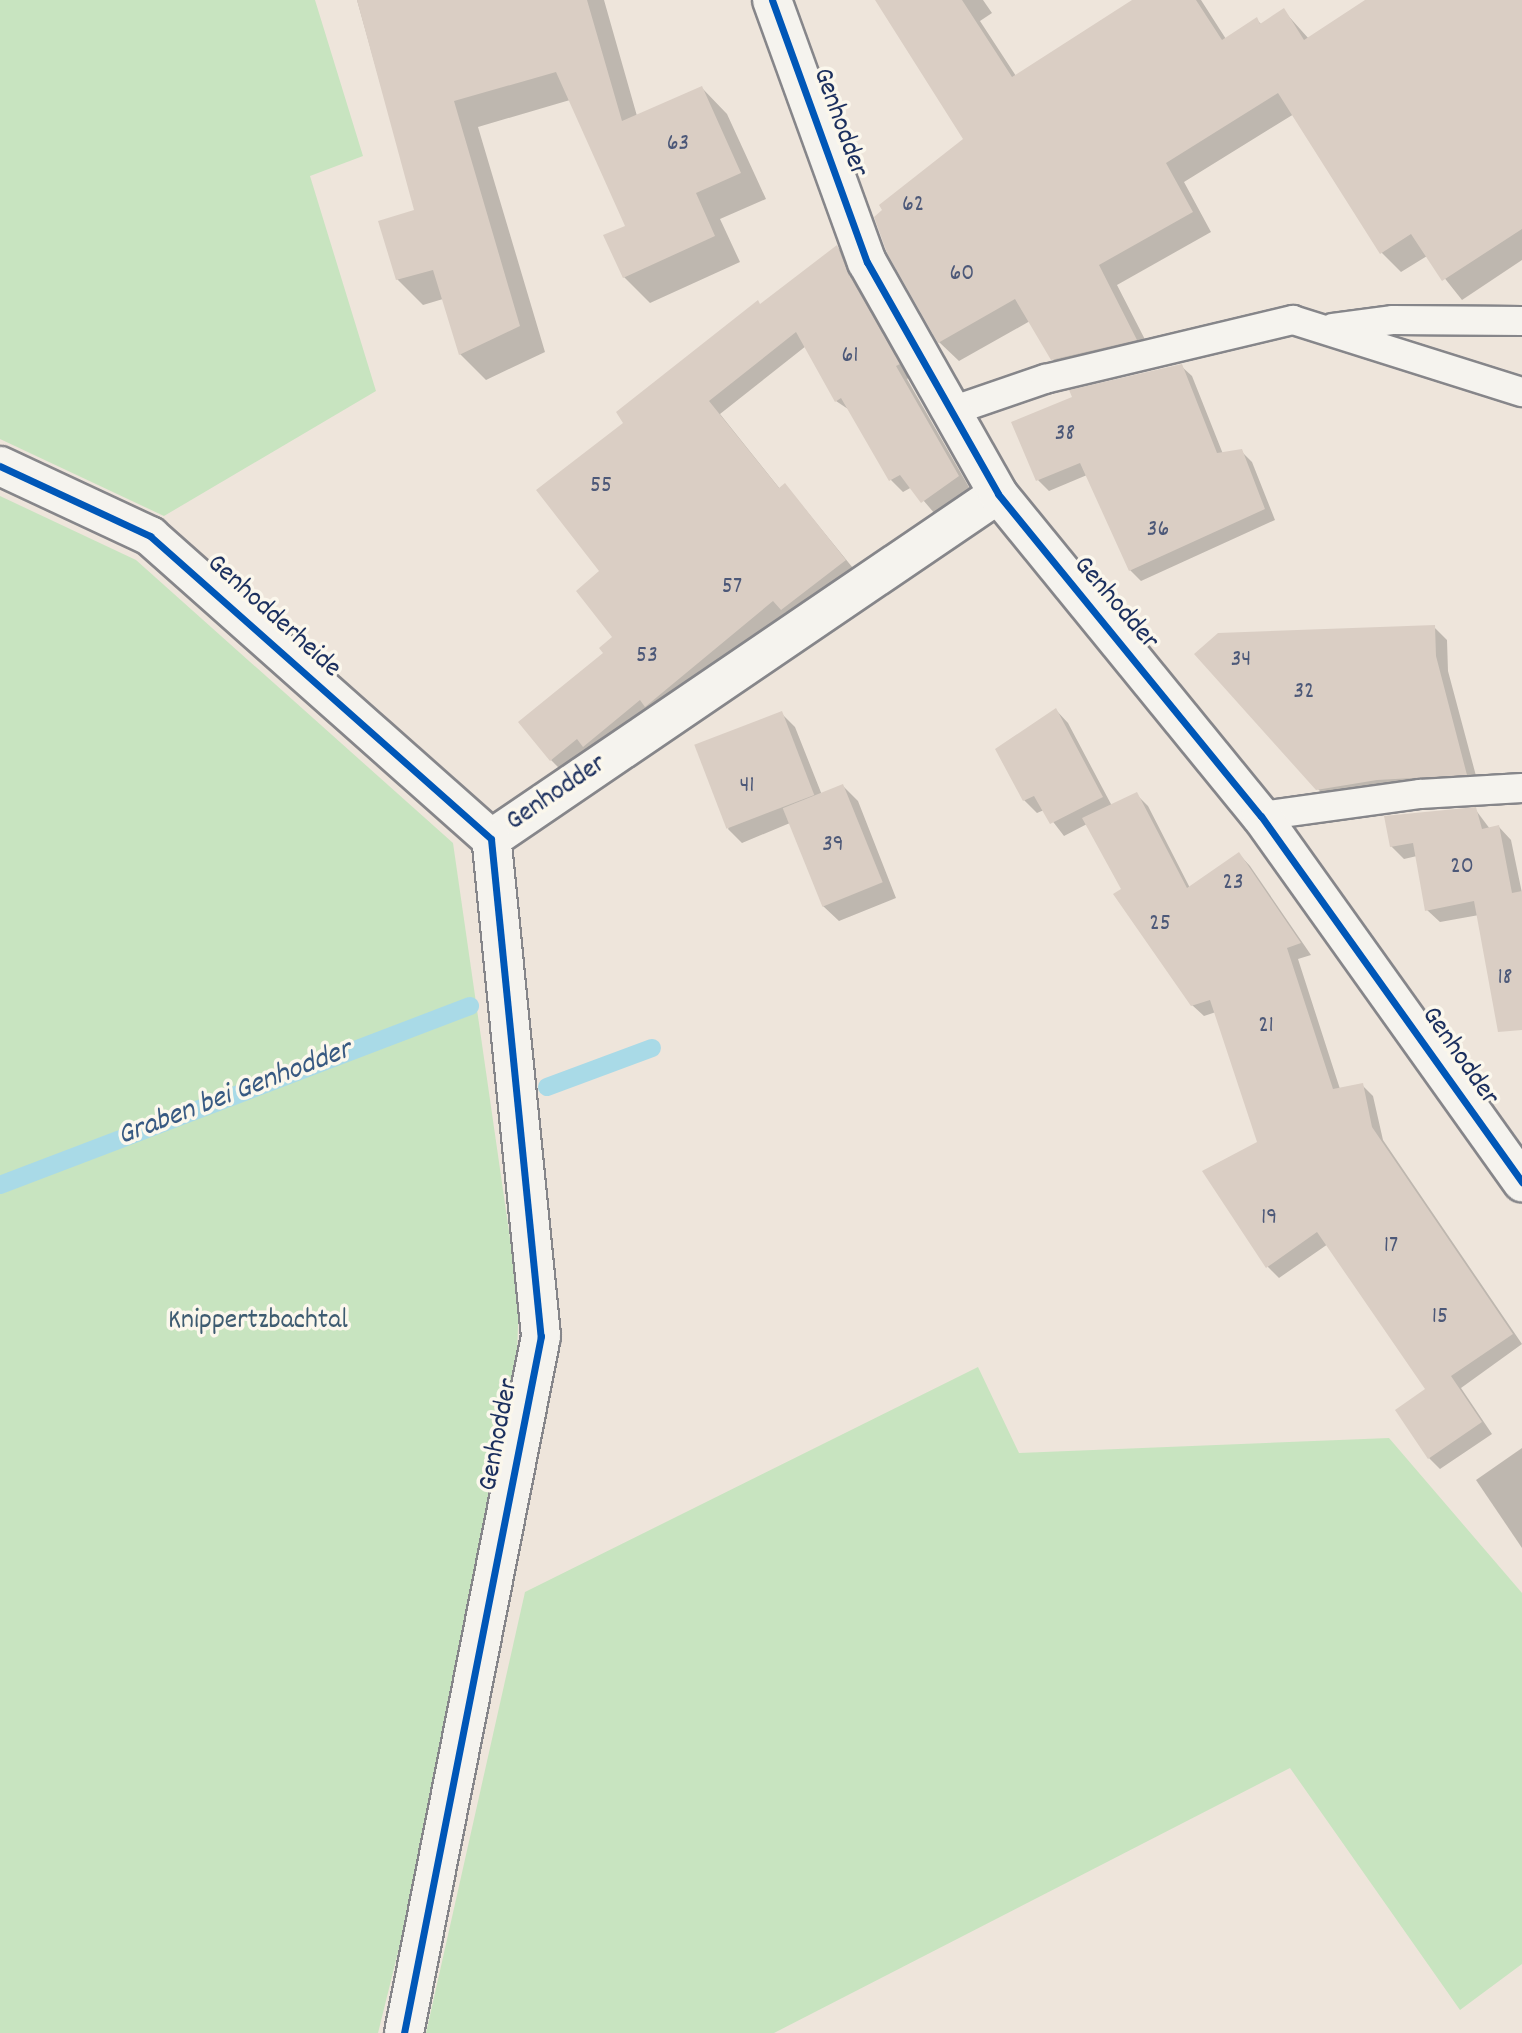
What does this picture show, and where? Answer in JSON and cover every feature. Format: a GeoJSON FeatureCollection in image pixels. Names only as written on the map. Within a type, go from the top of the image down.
{"type":"FeatureCollection","features":[{"type":"Feature","properties":{"kind":"street","name":"Genhodder"},"geometry":{"type":"LineString","coordinates":[[772,0],[867,262],[949,412],[998,494],[1261,816],[1522,1182]]}},
{"type":"Feature","properties":{"kind":"street","name":"Genhodderheide"},"geometry":{"type":"LineString","coordinates":[[0,466],[150,536],[491,839]]}},
{"type":"Feature","properties":{"kind":"street","name":"Genhodder"},"geometry":{"type":"LineString","coordinates":[[404,2033],[541,1336],[491,839],[998,494]]}},
{"type":"Feature","properties":{"kind":"lane"},"geometry":{"type":"LineString","coordinates":[[949,412],[1045,379],[1293,320],[1522,392]]}},
{"type":"Feature","properties":{"kind":"lane"},"geometry":{"type":"LineString","coordinates":[[1325,329],[1393,320],[1522,321]]}},
{"type":"Feature","properties":{"kind":"lane"},"geometry":{"type":"LineString","coordinates":[[1261,816],[1420,794],[1522,788]]}},
{"type":"Feature","properties":{"kind":"green space"},"geometry":{"type":"Polygon","coordinates":[[[0,0],[315,0],[363,156],[310,176],[376,391],[164,516],[0,439],[0,0]]]}},
{"type":"Feature","properties":{"kind":"green space","name":"Knippertzbachtal"},"geometry":{"type":"Polygon","coordinates":[[[0,496],[136,560],[453,843],[519,1301],[515,1404],[437,1794],[378,2033],[0,2033],[0,496]]]}},
{"type":"Feature","properties":{"kind":"green space"},"geometry":{"type":"Polygon","coordinates":[[[978,1367],[1019,1453],[1389,1438],[1522,1593],[1522,1964],[1460,2010],[1290,1768],[774,2033],[426,2033],[525,1592],[978,1367]]]}},
{"type":"Feature","properties":{"kind":"building"},"geometry":{"type":"Polygon","coordinates":[[[357,0],[587,0],[622,121],[702,86],[741,173],[696,193],[715,236],[623,278],[603,235],[625,226],[556,72],[454,101],[520,326],[459,355],[433,270],[396,280],[378,221],[414,210],[357,0]]]}},
{"type":"Feature","properties":{"kind":"building"},"geometry":{"type":"Polygon","coordinates":[[[875,0],[962,0],[1012,77],[1132,0],[1196,0],[1222,40],[1257,17],[1260,24],[1284,8],[1304,40],[1365,0],[1522,0],[1522,229],[1442,281],[1411,234],[1380,254],[1278,93],[1166,163],[1193,212],[1099,265],[1137,340],[1051,360],[1015,299],[938,343],[887,253],[874,217],[882,210],[879,205],[963,139],[875,0]]]}},
{"type":"Feature","properties":{"kind":"building"},"geometry":{"type":"Polygon","coordinates":[[[837,245],[848,273],[900,364],[896,366],[959,476],[921,503],[900,475],[889,481],[841,398],[835,402],[796,332],[709,401],[779,488],[785,483],[846,560],[781,610],[773,601],[645,707],[640,700],[583,747],[577,739],[550,761],[518,722],[603,653],[599,648],[612,637],[576,591],[599,571],[536,490],[623,423],[616,412],[758,300],[760,304],[837,245]]]}},
{"type":"Feature","properties":{"kind":"building"},"geometry":{"type":"Polygon","coordinates":[[[1182,364],[1217,453],[1242,449],[1265,509],[1129,571],[1080,463],[1036,481],[1011,422],[1072,397],[1069,390],[1182,364]]]}},
{"type":"Feature","properties":{"kind":"building"},"geometry":{"type":"Polygon","coordinates":[[[1435,625],[1436,656],[1467,775],[1377,780],[1316,790],[1194,654],[1218,633],[1435,625]]]}},
{"type":"Feature","properties":{"kind":"building"},"geometry":{"type":"Polygon","coordinates":[[[1056,708],[1103,797],[1050,824],[1034,796],[1023,801],[995,749],[1056,708]]]}},
{"type":"Feature","properties":{"kind":"building"},"geometry":{"type":"Polygon","coordinates":[[[782,711],[814,795],[726,829],[694,745],[782,711]]]}},
{"type":"Feature","properties":{"kind":"building"},"geometry":{"type":"Polygon","coordinates":[[[843,784],[883,882],[822,907],[783,808],[843,784]]]}},
{"type":"Feature","properties":{"kind":"building"},"geometry":{"type":"Polygon","coordinates":[[[1137,792],[1187,888],[1239,852],[1301,943],[1287,948],[1333,1089],[1363,1083],[1372,1127],[1513,1334],[1451,1376],[1482,1422],[1428,1459],[1395,1410],[1425,1389],[1317,1232],[1266,1268],[1202,1171],[1257,1142],[1210,1000],[1191,1006],[1113,894],[1121,889],[1082,818],[1137,792]]]}},
{"type":"Feature","properties":{"kind":"building"},"geometry":{"type":"Polygon","coordinates":[[[1476,807],[1482,829],[1499,825],[1512,893],[1522,891],[1522,1030],[1498,1032],[1474,901],[1425,911],[1413,843],[1390,847],[1384,816],[1476,807]]]}},
{"type":"Feature","properties":{"kind":"waterway","name":"Graben bei Genhodder"},"geometry":{"type":"LineString","coordinates":[[0,1185],[470,1006]]}},
{"type":"Feature","properties":{"kind":"waterway","name":"Graben bei Genhodder"},"geometry":{"type":"LineString","coordinates":[[547,1087],[652,1048]]}},
{"type":"Feature","properties":{"kind":"cycle path"},"geometry":{"type":"LineString","coordinates":[[772,0],[867,262],[998,494],[1261,816],[1522,1182]]}},
{"type":"Feature","properties":{"kind":"cycle path"},"geometry":{"type":"LineString","coordinates":[[0,466],[150,536],[491,839],[541,1336],[404,2033]]}}]}
